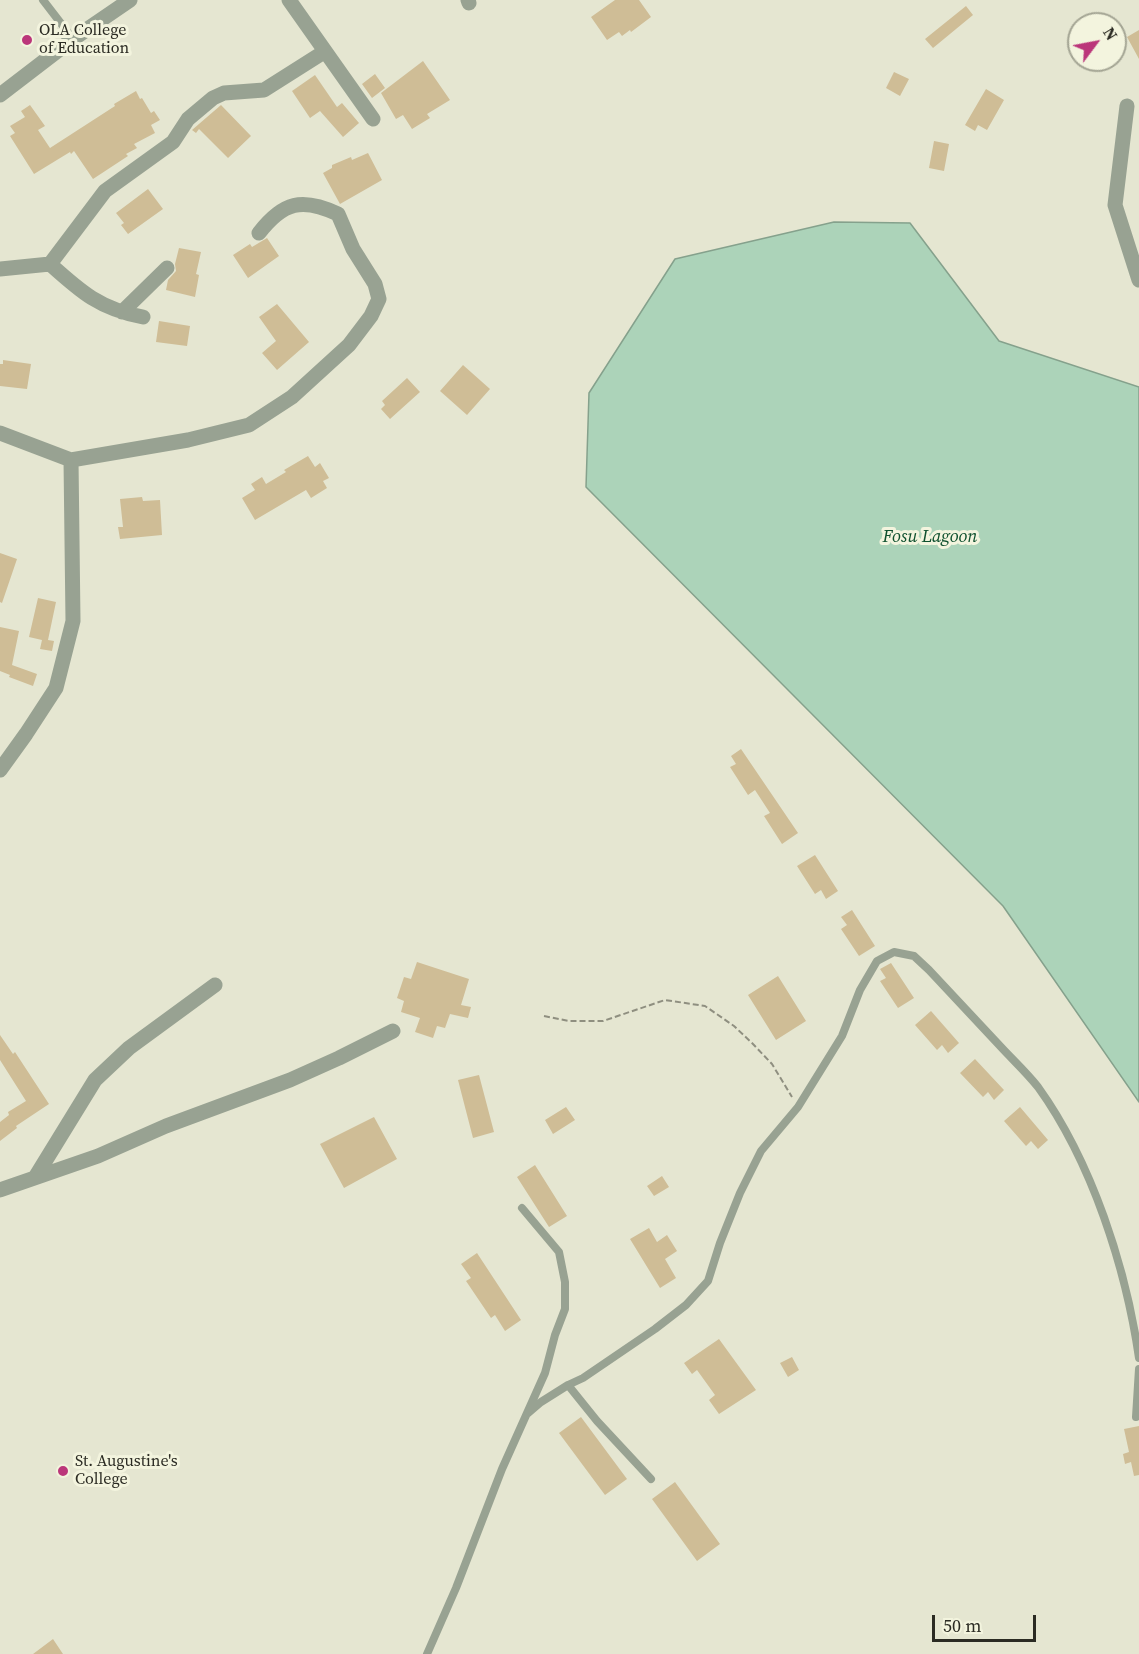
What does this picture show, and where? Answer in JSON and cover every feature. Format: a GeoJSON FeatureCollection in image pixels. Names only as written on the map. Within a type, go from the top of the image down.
{"type":"FeatureCollection","features":[{"type":"Feature","properties":{"kind":"street"},"geometry":{"type":"LineString","coordinates":[[0,96],[73,39],[130,0]]}},
{"type":"Feature","properties":{"kind":"street"},"geometry":{"type":"LineString","coordinates":[[289,0],[373,119]]}},
{"type":"Feature","properties":{"kind":"street"},"geometry":{"type":"LineString","coordinates":[[50,264],[105,191],[174,142],[188,119],[213,98],[224,93],[264,90],[324,52]]}},
{"type":"Feature","properties":{"kind":"street"},"geometry":{"type":"LineString","coordinates":[[1127,106],[1115,206],[1139,280]]}},
{"type":"Feature","properties":{"kind":"street"},"geometry":{"type":"LineString","coordinates":[[0,433],[71,460],[188,440],[249,424],[292,397],[349,345],[371,316],[380,299],[375,284],[353,249],[338,214],[317,205],[297,205],[284,208],[273,216],[259,233]]}},
{"type":"Feature","properties":{"kind":"street"},"geometry":{"type":"LineString","coordinates":[[0,268],[50,264],[96,302],[143,317]]}},
{"type":"Feature","properties":{"kind":"street"},"geometry":{"type":"LineString","coordinates":[[122,312],[167,268]]}},
{"type":"Feature","properties":{"kind":"street"},"geometry":{"type":"LineString","coordinates":[[0,770],[56,688],[73,621],[71,460]]}},
{"type":"Feature","properties":{"kind":"street"},"geometry":{"type":"LineString","coordinates":[[36,1176],[95,1080],[129,1048],[215,985]]}},
{"type":"Feature","properties":{"kind":"street"},"geometry":{"type":"LineString","coordinates":[[0,1190],[98,1156],[176,1122],[290,1080],[393,1031]]}},
{"type":"Feature","properties":{"kind":"lane"},"geometry":{"type":"LineString","coordinates":[[43,0],[73,39]]}},
{"type":"Feature","properties":{"kind":"lane"},"geometry":{"type":"LineString","coordinates":[[527,1414],[541,1402],[583,1378],[654,1329],[686,1305],[708,1281],[740,1193],[761,1151],[798,1107],[842,1036],[860,990],[877,961],[894,952],[914,956],[929,970],[1037,1086],[1061,1123],[1094,1191],[1118,1259],[1132,1312],[1139,1358]]}},
{"type":"Feature","properties":{"kind":"lane"},"geometry":{"type":"LineString","coordinates":[[427,1654],[456,1588],[502,1469],[545,1373],[565,1309],[565,1282],[558,1252],[522,1208]]}},
{"type":"Feature","properties":{"kind":"lane"},"geometry":{"type":"LineString","coordinates":[[1136,1417],[1139,1369]]}},
{"type":"Feature","properties":{"kind":"lane"},"geometry":{"type":"LineString","coordinates":[[568,1385],[597,1421],[651,1479]]}},
{"type":"Feature","properties":{"kind":"path"},"geometry":{"type":"LineString","coordinates":[[544,1016],[569,1021],[603,1021],[664,1000],[705,1006],[734,1026],[772,1064],[798,1107]]}},
{"type":"Feature","properties":{"kind":"water","name":"Fosu Lagoon"},"geometry":{"type":"Polygon","coordinates":[[[834,222],[910,223],[999,341],[1139,387],[1139,1102],[1003,906],[586,487],[589,393],[675,259],[834,222]]]}},
{"type":"Feature","properties":{"kind":"building"},"geometry":{"type":"Polygon","coordinates":[[[615,0],[639,0],[651,17],[631,32],[630,30],[622,36],[619,32],[607,40],[591,17],[615,0]]]}},
{"type":"Feature","properties":{"kind":"building"},"geometry":{"type":"Polygon","coordinates":[[[966,6],[973,15],[933,48],[925,39],[966,6]]]}},
{"type":"Feature","properties":{"kind":"building"},"geometry":{"type":"Polygon","coordinates":[[[1139,30],[1139,59],[1127,37],[1139,30]]]}},
{"type":"Feature","properties":{"kind":"building"},"geometry":{"type":"Polygon","coordinates":[[[423,61],[450,100],[427,114],[430,118],[412,129],[403,115],[396,119],[381,93],[423,61]]]}},
{"type":"Feature","properties":{"kind":"building"},"geometry":{"type":"Polygon","coordinates":[[[894,72],[909,79],[900,96],[886,88],[894,72]]]}},
{"type":"Feature","properties":{"kind":"building"},"geometry":{"type":"Polygon","coordinates":[[[375,74],[385,88],[372,98],[362,84],[375,74]]]}},
{"type":"Feature","properties":{"kind":"building"},"geometry":{"type":"Polygon","coordinates":[[[315,75],[337,107],[342,103],[359,123],[343,137],[320,111],[310,118],[292,91],[315,75]]]}},
{"type":"Feature","properties":{"kind":"building"},"geometry":{"type":"Polygon","coordinates":[[[986,89],[1004,100],[987,130],[978,125],[975,131],[965,125],[986,89]]]}},
{"type":"Feature","properties":{"kind":"building"},"geometry":{"type":"Polygon","coordinates":[[[136,91],[151,113],[154,111],[160,120],[151,125],[155,133],[134,144],[137,148],[126,154],[128,156],[93,179],[74,151],[34,174],[10,136],[15,133],[10,126],[25,117],[21,111],[30,105],[45,126],[38,130],[50,148],[136,91]]]}},
{"type":"Feature","properties":{"kind":"building"},"geometry":{"type":"Polygon","coordinates":[[[221,105],[251,136],[228,158],[199,129],[196,133],[192,130],[221,105]]]}},
{"type":"Feature","properties":{"kind":"building"},"geometry":{"type":"Polygon","coordinates":[[[934,141],[949,144],[944,171],[929,168],[934,141]]]}},
{"type":"Feature","properties":{"kind":"building"},"geometry":{"type":"Polygon","coordinates":[[[368,153],[382,180],[340,204],[323,173],[332,168],[332,165],[368,153]]]}},
{"type":"Feature","properties":{"kind":"building"},"geometry":{"type":"Polygon","coordinates":[[[148,189],[163,209],[128,234],[121,225],[124,223],[116,213],[148,189]]]}},
{"type":"Feature","properties":{"kind":"building"},"geometry":{"type":"Polygon","coordinates":[[[267,238],[279,256],[248,278],[233,255],[250,244],[252,247],[267,238]]]}},
{"type":"Feature","properties":{"kind":"building"},"geometry":{"type":"Polygon","coordinates":[[[179,248],[201,252],[196,274],[199,275],[195,297],[166,290],[168,280],[176,271],[175,264],[179,248]]]}},
{"type":"Feature","properties":{"kind":"building"},"geometry":{"type":"Polygon","coordinates":[[[277,304],[309,342],[277,370],[262,353],[276,341],[259,317],[277,304]]]}},
{"type":"Feature","properties":{"kind":"building"},"geometry":{"type":"Polygon","coordinates":[[[159,321],[190,326],[187,346],[156,342],[159,321]]]}},
{"type":"Feature","properties":{"kind":"building"},"geometry":{"type":"Polygon","coordinates":[[[3,360],[31,364],[27,389],[0,386],[0,364],[3,364],[3,360]]]}},
{"type":"Feature","properties":{"kind":"building"},"geometry":{"type":"Polygon","coordinates":[[[463,365],[490,389],[467,415],[440,391],[463,365]]]}},
{"type":"Feature","properties":{"kind":"building"},"geometry":{"type":"Polygon","coordinates":[[[407,378],[420,392],[390,419],[381,409],[385,405],[382,401],[407,378]]]}},
{"type":"Feature","properties":{"kind":"building"},"geometry":{"type":"Polygon","coordinates":[[[308,456],[315,467],[320,463],[329,478],[323,481],[327,488],[311,498],[306,490],[255,520],[242,498],[255,490],[251,484],[262,477],[266,484],[308,456]]]}},
{"type":"Feature","properties":{"kind":"building"},"geometry":{"type":"Polygon","coordinates":[[[142,497],[143,501],[160,500],[162,535],[120,539],[118,527],[123,527],[120,499],[142,497]]]}},
{"type":"Feature","properties":{"kind":"building"},"geometry":{"type":"Polygon","coordinates":[[[0,553],[17,559],[2,603],[0,602],[0,553]]]}},
{"type":"Feature","properties":{"kind":"building"},"geometry":{"type":"Polygon","coordinates":[[[38,598],[56,602],[48,640],[54,641],[52,651],[40,649],[42,640],[29,637],[38,598]]]}},
{"type":"Feature","properties":{"kind":"building"},"geometry":{"type":"Polygon","coordinates":[[[0,627],[19,631],[12,665],[37,674],[33,686],[0,671],[0,627]]]}},
{"type":"Feature","properties":{"kind":"building"},"geometry":{"type":"Polygon","coordinates":[[[741,749],[798,833],[782,844],[764,816],[770,813],[755,790],[748,795],[730,767],[736,764],[731,756],[741,749]]]}},
{"type":"Feature","properties":{"kind":"building"},"geometry":{"type":"Polygon","coordinates":[[[815,855],[838,891],[826,899],[821,890],[815,894],[797,866],[815,855]]]}},
{"type":"Feature","properties":{"kind":"building"},"geometry":{"type":"Polygon","coordinates":[[[852,910],[875,946],[859,956],[841,929],[847,925],[841,917],[852,910]]]}},
{"type":"Feature","properties":{"kind":"building"},"geometry":{"type":"Polygon","coordinates":[[[417,962],[469,979],[461,1005],[471,1007],[468,1018],[450,1014],[445,1028],[437,1026],[433,1038],[415,1032],[420,1018],[401,1012],[404,1001],[397,998],[404,977],[411,979],[417,962]]]}},
{"type":"Feature","properties":{"kind":"building"},"geometry":{"type":"Polygon","coordinates":[[[891,963],[914,998],[898,1008],[880,981],[886,978],[880,969],[891,963]]]}},
{"type":"Feature","properties":{"kind":"building"},"geometry":{"type":"Polygon","coordinates":[[[778,976],[806,1021],[776,1040],[748,995],[778,976]]]}},
{"type":"Feature","properties":{"kind":"building"},"geometry":{"type":"Polygon","coordinates":[[[931,1011],[959,1043],[948,1053],[942,1045],[937,1050],[915,1025],[931,1011]]]}},
{"type":"Feature","properties":{"kind":"building"},"geometry":{"type":"Polygon","coordinates":[[[0,1035],[13,1054],[15,1052],[49,1104],[16,1126],[17,1128],[0,1141],[0,1122],[9,1115],[8,1112],[26,1101],[0,1060],[0,1035]]]}},
{"type":"Feature","properties":{"kind":"building"},"geometry":{"type":"Polygon","coordinates":[[[975,1059],[1004,1090],[994,1100],[988,1092],[983,1097],[960,1073],[975,1059]]]}},
{"type":"Feature","properties":{"kind":"building"},"geometry":{"type":"Polygon","coordinates":[[[479,1075],[494,1132],[473,1138],[458,1080],[479,1075]]]}},
{"type":"Feature","properties":{"kind":"building"},"geometry":{"type":"Polygon","coordinates":[[[566,1107],[575,1120],[553,1134],[545,1120],[566,1107]]]}},
{"type":"Feature","properties":{"kind":"building"},"geometry":{"type":"Polygon","coordinates":[[[1020,1107],[1048,1140],[1038,1149],[1031,1141],[1026,1146],[1004,1121],[1020,1107]]]}},
{"type":"Feature","properties":{"kind":"building"},"geometry":{"type":"Polygon","coordinates":[[[374,1117],[397,1159],[344,1188],[320,1144],[374,1117]]]}},
{"type":"Feature","properties":{"kind":"building"},"geometry":{"type":"Polygon","coordinates":[[[535,1165],[567,1216],[549,1227],[517,1177],[535,1165]]]}},
{"type":"Feature","properties":{"kind":"building"},"geometry":{"type":"Polygon","coordinates":[[[662,1176],[669,1187],[654,1196],[647,1186],[662,1176]]]}},
{"type":"Feature","properties":{"kind":"building"},"geometry":{"type":"Polygon","coordinates":[[[649,1228],[657,1242],[667,1235],[677,1251],[665,1259],[676,1278],[660,1288],[630,1239],[649,1228]]]}},
{"type":"Feature","properties":{"kind":"building"},"geometry":{"type":"Polygon","coordinates":[[[477,1253],[521,1320],[505,1331],[495,1315],[491,1318],[466,1281],[471,1278],[461,1264],[477,1253]]]}},
{"type":"Feature","properties":{"kind":"building"},"geometry":{"type":"Polygon","coordinates":[[[719,1339],[756,1390],[719,1414],[709,1400],[715,1395],[697,1370],[692,1374],[684,1363],[719,1339]]]}},
{"type":"Feature","properties":{"kind":"building"},"geometry":{"type":"Polygon","coordinates":[[[792,1357],[799,1370],[788,1377],[780,1363],[792,1357]]]}},
{"type":"Feature","properties":{"kind":"building"},"geometry":{"type":"Polygon","coordinates":[[[581,1417],[627,1479],[605,1495],[559,1433],[581,1417]]]}},
{"type":"Feature","properties":{"kind":"building"},"geometry":{"type":"Polygon","coordinates":[[[1139,1426],[1139,1475],[1134,1476],[1131,1462],[1125,1464],[1123,1454],[1129,1452],[1124,1429],[1139,1426]]]}},
{"type":"Feature","properties":{"kind":"building"},"geometry":{"type":"Polygon","coordinates":[[[675,1482],[720,1544],[697,1561],[652,1499],[675,1482]]]}},
{"type":"Feature","properties":{"kind":"building"},"geometry":{"type":"Polygon","coordinates":[[[53,1639],[63,1654],[33,1654],[53,1639]]]}},
{"type":"Feature","properties":{"kind":"place","name":"OLA College of Education"},"geometry":{"type":"Point","coordinates":[27,40]}},
{"type":"Feature","properties":{"kind":"place","name":"St. Augustine's College"},"geometry":{"type":"Point","coordinates":[63,1471]}}]}
